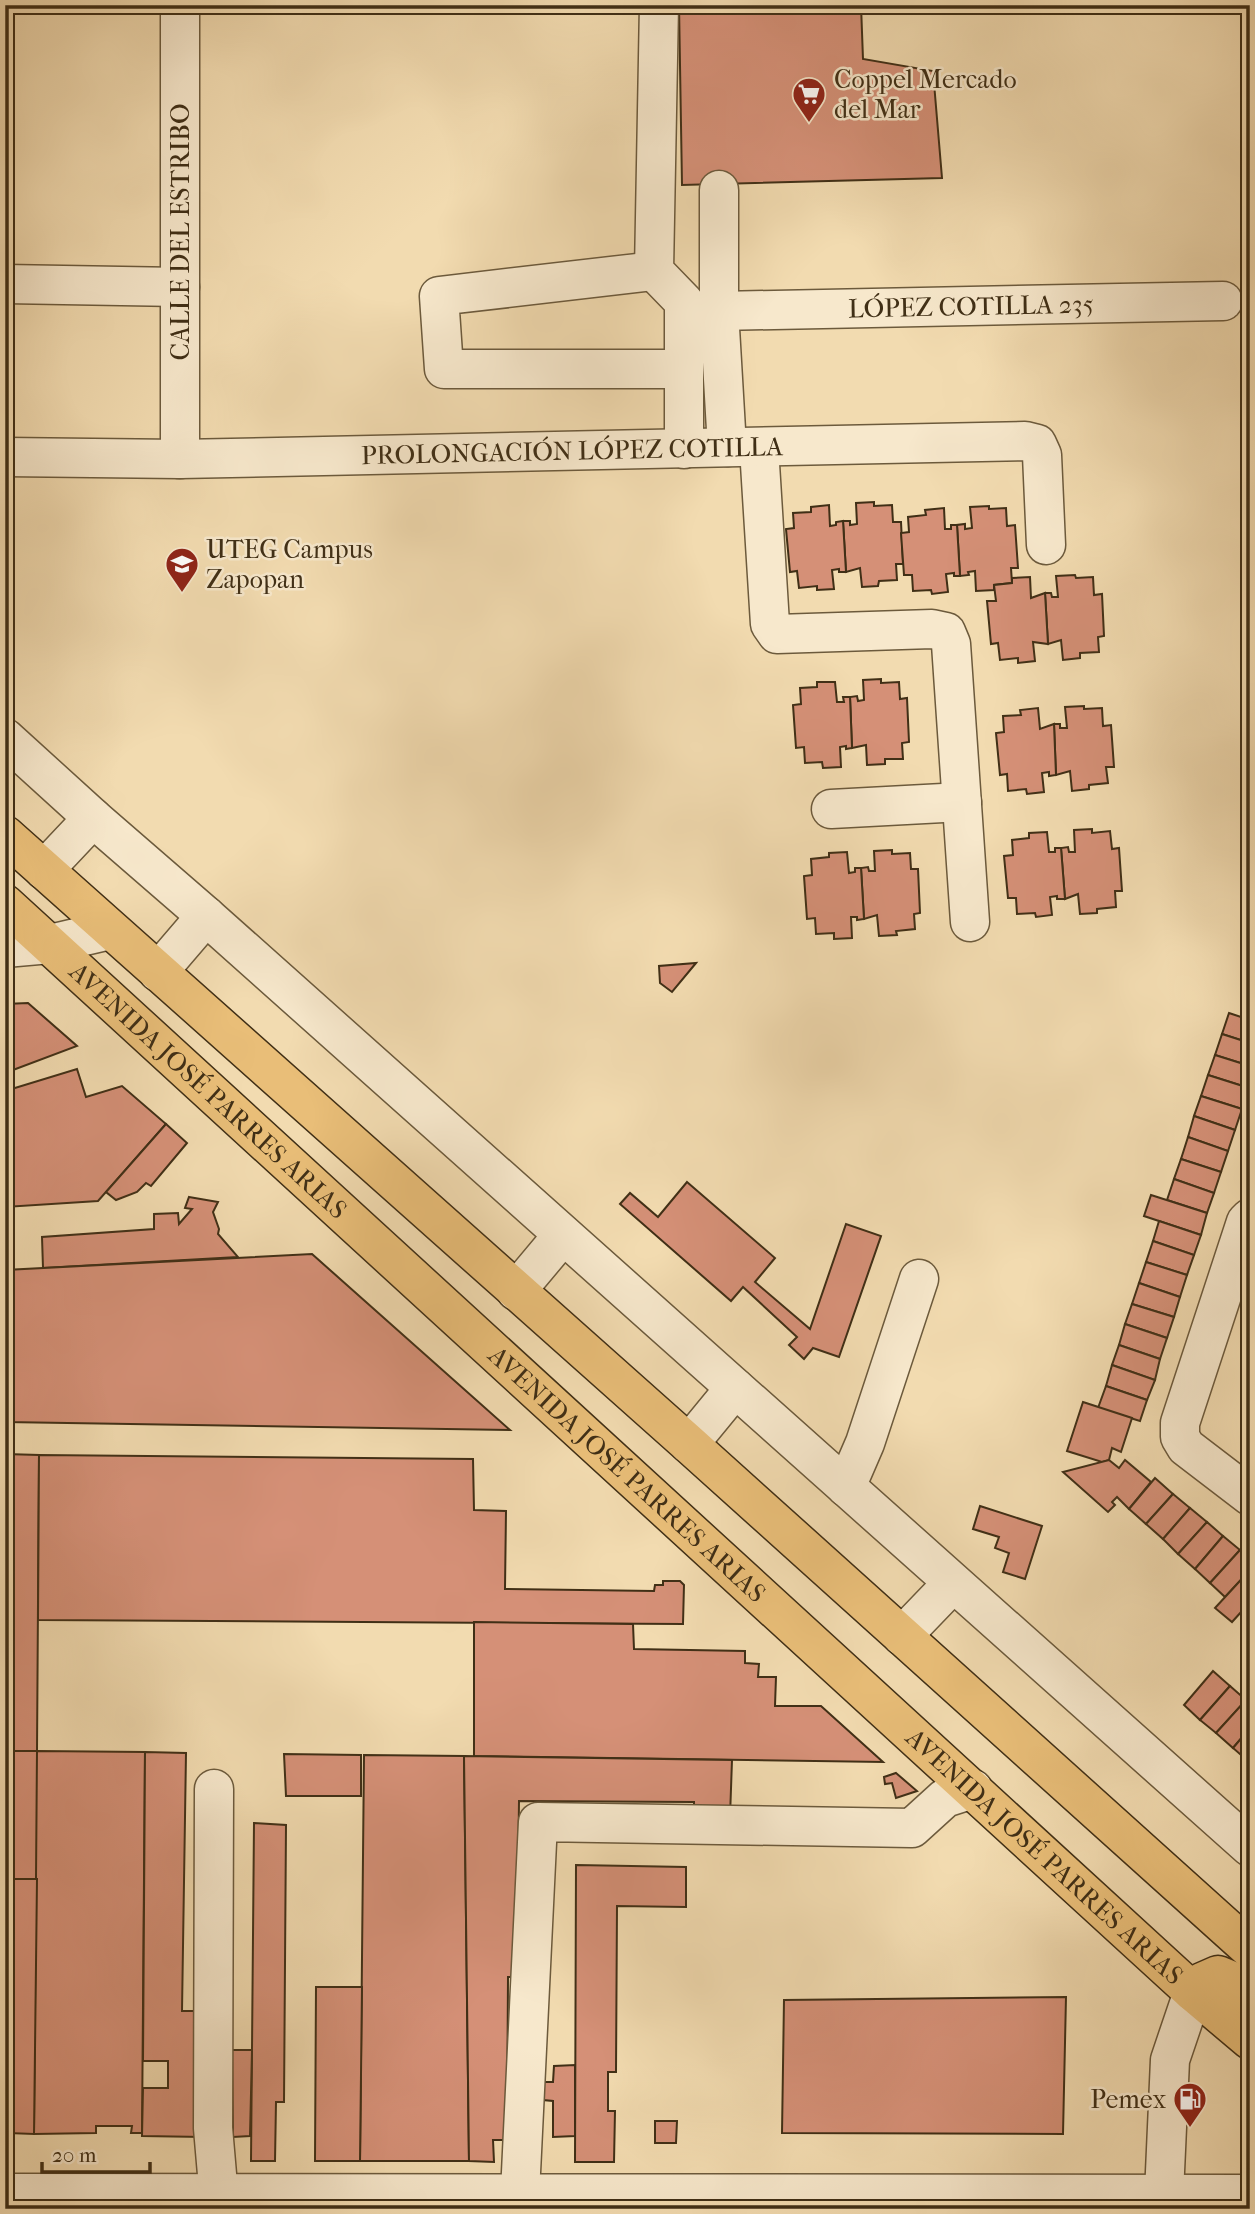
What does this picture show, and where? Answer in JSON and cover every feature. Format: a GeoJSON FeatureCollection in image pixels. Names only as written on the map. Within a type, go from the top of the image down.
{"type":"FeatureCollection","features":[{"type":"Feature","properties":{"kind":"main road","name":"AVENIDA JOSÉ PARRES ARIAS"},"geometry":{"type":"LineString","coordinates":[[5,835],[689,1444],[1250,1949]]}},
{"type":"Feature","properties":{"kind":"main road","name":"AVENIDA JOSÉ PARRES ARIAS"},"geometry":{"type":"LineString","coordinates":[[5,904],[1193,1992],[1250,2040]]}},
{"type":"Feature","properties":{"kind":"main road"},"geometry":{"type":"LineString","coordinates":[[1193,1992],[1202,1982],[1218,1975],[1230,1980],[1250,1997]]}},
{"type":"Feature","properties":{"kind":"street","name":"CALLE DEL ESTRIBO"},"geometry":{"type":"LineString","coordinates":[[180,5],[180,459]]}},
{"type":"Feature","properties":{"kind":"street"},"geometry":{"type":"LineString","coordinates":[[659,5],[654,271],[684,302],[684,449]]}},
{"type":"Feature","properties":{"kind":"street"},"geometry":{"type":"LineString","coordinates":[[719,190],[719,311],[769,624],[778,634],[786,636],[932,629],[946,632],[951,645],[970,922]]}},
{"type":"Feature","properties":{"kind":"street"},"geometry":{"type":"LineString","coordinates":[[654,271],[439,296],[444,369],[682,369]]}},
{"type":"Feature","properties":{"kind":"street"},"geometry":{"type":"LineString","coordinates":[[5,284],[180,287]]}},
{"type":"Feature","properties":{"kind":"street","name":"LÓPEZ COTILLA 235"},"geometry":{"type":"LineString","coordinates":[[719,311],[1223,301]]}},
{"type":"Feature","properties":{"kind":"street","name":"PROLONGACIÓN LÓPEZ COTILLA"},"geometry":{"type":"LineString","coordinates":[[5,457],[180,459],[1026,441],[1037,444],[1042,455],[1046,545]]}},
{"type":"Feature","properties":{"kind":"street"},"geometry":{"type":"LineString","coordinates":[[5,738],[1250,1847]]}},
{"type":"Feature","properties":{"kind":"street"},"geometry":{"type":"LineString","coordinates":[[831,809],[962,802]]}},
{"type":"Feature","properties":{"kind":"street"},"geometry":{"type":"LineString","coordinates":[[44,870],[93,818]]}},
{"type":"Feature","properties":{"kind":"street"},"geometry":{"type":"LineString","coordinates":[[158,972],[206,916]]}},
{"type":"Feature","properties":{"kind":"street"},"geometry":{"type":"LineString","coordinates":[[5,948],[50,944],[110,930]]}},
{"type":"Feature","properties":{"kind":"street"},"geometry":{"type":"LineString","coordinates":[[1250,1218],[1246,1222],[1184,1411],[1180,1437],[1186,1447],[1250,1496]]}},
{"type":"Feature","properties":{"kind":"street"},"geometry":{"type":"LineString","coordinates":[[516,1291],[563,1235]]}},
{"type":"Feature","properties":{"kind":"street"},"geometry":{"type":"LineString","coordinates":[[846,1487],[865,1443],[919,1279]]}},
{"type":"Feature","properties":{"kind":"street"},"geometry":{"type":"LineString","coordinates":[[689,1444],[735,1388]]}},
{"type":"Feature","properties":{"kind":"street"},"geometry":{"type":"LineString","coordinates":[[902,1636],[953,1583]]}},
{"type":"Feature","properties":{"kind":"street"},"geometry":{"type":"LineString","coordinates":[[214,1789],[213,2128],[219,2201]]}},
{"type":"Feature","properties":{"kind":"street"},"geometry":{"type":"LineString","coordinates":[[520,2193],[538,1822],[912,1828],[945,1798],[973,1789]]}},
{"type":"Feature","properties":{"kind":"street"},"geometry":{"type":"LineString","coordinates":[[1164,2194],[1170,2060],[1193,1992]]}},
{"type":"Feature","properties":{"kind":"street"},"geometry":{"type":"LineString","coordinates":[[5,2193],[219,2201],[520,2193],[634,2201],[1250,2194]]}},
{"type":"Feature","properties":{"kind":"building","name":"Coppel Mercado del Mar"},"geometry":{"type":"Polygon","coordinates":[[[679,5],[861,5],[863,59],[933,71],[942,178],[682,185],[679,5]]]}},
{"type":"Feature","properties":{"kind":"building"},"geometry":{"type":"Polygon","coordinates":[[[874,502],[874,506],[892,505],[893,522],[901,522],[903,564],[896,564],[897,580],[879,581],[878,586],[862,587],[860,568],[846,572],[843,521],[850,521],[850,525],[857,524],[856,503],[874,502]]]}},
{"type":"Feature","properties":{"kind":"building"},"geometry":{"type":"Polygon","coordinates":[[[829,505],[830,526],[843,521],[846,572],[832,570],[834,589],[817,590],[817,586],[799,588],[797,571],[790,572],[786,529],[794,528],[793,513],[811,512],[811,507],[829,505]]]}},
{"type":"Feature","properties":{"kind":"building"},"geometry":{"type":"Polygon","coordinates":[[[989,506],[989,509],[1006,508],[1007,526],[1015,525],[1018,568],[1011,568],[1012,583],[994,585],[994,590],[976,591],[975,571],[960,576],[957,525],[965,524],[965,529],[972,528],[970,507],[989,506]]]}},
{"type":"Feature","properties":{"kind":"building"},"geometry":{"type":"Polygon","coordinates":[[[944,508],[945,529],[957,525],[960,576],[954,576],[954,573],[946,574],[948,592],[932,594],[931,590],[913,591],[912,575],[904,575],[901,533],[909,532],[908,517],[926,515],[925,510],[944,508]]]}},
{"type":"Feature","properties":{"kind":"building"},"geometry":{"type":"Polygon","coordinates":[[[1075,575],[1076,578],[1093,577],[1094,595],[1102,594],[1104,636],[1098,637],[1099,652],[1080,653],[1080,658],[1063,660],[1061,640],[1048,644],[1045,593],[1058,597],[1056,576],[1075,575]]]}},
{"type":"Feature","properties":{"kind":"building"},"geometry":{"type":"Polygon","coordinates":[[[1030,577],[1031,598],[1045,593],[1048,644],[1033,642],[1035,661],[1018,663],[1018,658],[1000,660],[998,643],[991,644],[987,601],[996,601],[994,585],[1012,583],[1012,578],[1030,577]]]}},
{"type":"Feature","properties":{"kind":"building"},"geometry":{"type":"Polygon","coordinates":[[[881,679],[881,683],[899,682],[900,699],[907,698],[909,742],[902,743],[903,759],[885,759],[885,764],[867,765],[866,745],[852,748],[850,697],[857,696],[858,701],[864,700],[863,680],[881,679]]]}},
{"type":"Feature","properties":{"kind":"building"},"geometry":{"type":"Polygon","coordinates":[[[817,682],[835,682],[837,702],[844,702],[843,697],[850,697],[852,748],[840,747],[841,767],[823,768],[822,762],[805,763],[804,747],[796,748],[793,705],[801,704],[800,688],[817,687],[817,682]]]}},
{"type":"Feature","properties":{"kind":"building"},"geometry":{"type":"Polygon","coordinates":[[[1084,706],[1084,709],[1102,708],[1103,726],[1111,725],[1114,767],[1106,767],[1108,783],[1089,785],[1089,789],[1072,791],[1070,771],[1056,775],[1054,724],[1067,728],[1065,707],[1084,706]]]}},
{"type":"Feature","properties":{"kind":"building"},"geometry":{"type":"Polygon","coordinates":[[[1038,708],[1040,729],[1054,724],[1056,775],[1042,773],[1044,792],[1027,794],[1026,789],[1008,791],[1007,774],[1000,775],[996,733],[1004,732],[1003,716],[1021,715],[1020,710],[1038,708]]]}},
{"type":"Feature","properties":{"kind":"building"},"geometry":{"type":"Polygon","coordinates":[[[1092,829],[1092,833],[1110,831],[1112,849],[1119,848],[1122,891],[1115,891],[1116,907],[1097,909],[1097,913],[1080,914],[1078,894],[1065,899],[1061,848],[1068,847],[1069,852],[1075,852],[1074,830],[1092,829]]]}},
{"type":"Feature","properties":{"kind":"building"},"geometry":{"type":"Polygon","coordinates":[[[1047,832],[1049,852],[1061,848],[1065,899],[1050,897],[1052,915],[1036,917],[1035,913],[1017,914],[1016,898],[1008,898],[1004,856],[1013,855],[1012,840],[1029,838],[1029,833],[1047,832]]]}},
{"type":"Feature","properties":{"kind":"building"},"geometry":{"type":"Polygon","coordinates":[[[892,850],[892,854],[910,853],[911,869],[918,869],[920,913],[914,914],[915,929],[896,931],[897,935],[879,936],[877,915],[864,919],[861,868],[868,867],[869,871],[875,871],[874,851],[892,850]]]}},
{"type":"Feature","properties":{"kind":"building"},"geometry":{"type":"Polygon","coordinates":[[[847,852],[849,873],[855,872],[855,868],[861,868],[864,919],[851,917],[852,938],[834,939],[834,933],[816,934],[815,918],[807,919],[804,876],[812,875],[811,859],[829,857],[829,853],[847,852]]]}},
{"type":"Feature","properties":{"kind":"building"},"geometry":{"type":"Polygon","coordinates":[[[696,963],[672,992],[660,983],[659,966],[696,963]]]}},
{"type":"Feature","properties":{"kind":"building"},"geometry":{"type":"Polygon","coordinates":[[[28,1003],[77,1046],[5,1073],[5,1004],[28,1003]]]}},
{"type":"Feature","properties":{"kind":"building"},"geometry":{"type":"Polygon","coordinates":[[[1229,1013],[1250,1020],[1250,1043],[1222,1034],[1229,1013]]]}},
{"type":"Feature","properties":{"kind":"building"},"geometry":{"type":"Polygon","coordinates":[[[1222,1034],[1250,1043],[1250,1066],[1215,1055],[1222,1034]]]}},
{"type":"Feature","properties":{"kind":"building"},"geometry":{"type":"Polygon","coordinates":[[[1215,1055],[1250,1066],[1249,1088],[1208,1075],[1215,1055]]]}},
{"type":"Feature","properties":{"kind":"building"},"geometry":{"type":"Polygon","coordinates":[[[77,1069],[86,1097],[122,1086],[166,1124],[98,1201],[5,1207],[5,1091],[77,1069]]]}},
{"type":"Feature","properties":{"kind":"building"},"geometry":{"type":"Polygon","coordinates":[[[1208,1075],[1249,1088],[1242,1109],[1201,1096],[1208,1075]]]}},
{"type":"Feature","properties":{"kind":"building"},"geometry":{"type":"Polygon","coordinates":[[[1201,1096],[1242,1109],[1235,1130],[1194,1116],[1201,1096]]]}},
{"type":"Feature","properties":{"kind":"building"},"geometry":{"type":"Polygon","coordinates":[[[1194,1116],[1235,1130],[1228,1151],[1188,1137],[1194,1116]]]}},
{"type":"Feature","properties":{"kind":"building"},"geometry":{"type":"Polygon","coordinates":[[[166,1124],[187,1143],[151,1186],[146,1183],[137,1192],[116,1200],[106,1192],[166,1124]]]}},
{"type":"Feature","properties":{"kind":"building"},"geometry":{"type":"Polygon","coordinates":[[[1188,1137],[1228,1151],[1221,1172],[1181,1159],[1188,1137]]]}},
{"type":"Feature","properties":{"kind":"building"},"geometry":{"type":"Polygon","coordinates":[[[1181,1159],[1221,1172],[1214,1193],[1174,1179],[1181,1159]]]}},
{"type":"Feature","properties":{"kind":"building"},"geometry":{"type":"Polygon","coordinates":[[[1174,1179],[1214,1193],[1207,1213],[1167,1200],[1174,1179]]]}},
{"type":"Feature","properties":{"kind":"building"},"geometry":{"type":"Polygon","coordinates":[[[687,1182],[775,1258],[755,1282],[810,1329],[846,1224],[881,1236],[839,1357],[813,1348],[804,1359],[789,1345],[797,1337],[743,1287],[731,1301],[620,1204],[630,1193],[658,1217],[687,1182]]]}},
{"type":"Feature","properties":{"kind":"building"},"geometry":{"type":"Polygon","coordinates":[[[1151,1195],[1207,1213],[1201,1235],[1144,1216],[1151,1195]]]}},
{"type":"Feature","properties":{"kind":"building"},"geometry":{"type":"Polygon","coordinates":[[[189,1197],[218,1202],[213,1212],[218,1234],[238,1257],[43,1268],[42,1237],[154,1229],[154,1214],[178,1213],[179,1224],[192,1209],[185,1208],[189,1197]]]}},
{"type":"Feature","properties":{"kind":"building"},"geometry":{"type":"Polygon","coordinates":[[[10,1206],[12,1222],[5,1223],[5,1207],[10,1206]]]}},
{"type":"Feature","properties":{"kind":"building"},"geometry":{"type":"Polygon","coordinates":[[[1159,1221],[1201,1235],[1194,1255],[1153,1241],[1159,1221]]]}},
{"type":"Feature","properties":{"kind":"building"},"geometry":{"type":"Polygon","coordinates":[[[1153,1241],[1194,1255],[1187,1275],[1146,1262],[1153,1241]]]}},
{"type":"Feature","properties":{"kind":"building"},"geometry":{"type":"Polygon","coordinates":[[[312,1254],[510,1430],[5,1422],[5,1270],[312,1254]]]}},
{"type":"Feature","properties":{"kind":"building"},"geometry":{"type":"Polygon","coordinates":[[[1146,1262],[1187,1275],[1180,1297],[1139,1283],[1146,1262]]]}},
{"type":"Feature","properties":{"kind":"building"},"geometry":{"type":"Polygon","coordinates":[[[1139,1283],[1180,1297],[1174,1317],[1132,1304],[1139,1283]]]}},
{"type":"Feature","properties":{"kind":"building"},"geometry":{"type":"Polygon","coordinates":[[[1132,1304],[1174,1317],[1167,1338],[1125,1324],[1132,1304]]]}},
{"type":"Feature","properties":{"kind":"building"},"geometry":{"type":"Polygon","coordinates":[[[1125,1324],[1167,1338],[1160,1359],[1119,1345],[1125,1324]]]}},
{"type":"Feature","properties":{"kind":"building"},"geometry":{"type":"Polygon","coordinates":[[[1119,1345],[1160,1359],[1155,1380],[1112,1365],[1119,1345]]]}},
{"type":"Feature","properties":{"kind":"building"},"geometry":{"type":"Polygon","coordinates":[[[1112,1365],[1155,1380],[1147,1400],[1106,1386],[1112,1365]]]}},
{"type":"Feature","properties":{"kind":"building"},"geometry":{"type":"Polygon","coordinates":[[[1106,1386],[1147,1400],[1140,1421],[1098,1408],[1106,1386]]]}},
{"type":"Feature","properties":{"kind":"building"},"geometry":{"type":"Polygon","coordinates":[[[1083,1402],[1132,1418],[1121,1452],[1112,1448],[1109,1460],[1102,1462],[1067,1451],[1083,1402]]]}},
{"type":"Feature","properties":{"kind":"building"},"geometry":{"type":"Polygon","coordinates":[[[5,1454],[39,1455],[37,1751],[5,1751],[5,1454]]]}},
{"type":"Feature","properties":{"kind":"building"},"geometry":{"type":"Polygon","coordinates":[[[39,1455],[473,1459],[474,1510],[506,1511],[505,1589],[654,1591],[655,1585],[663,1585],[663,1581],[680,1581],[684,1585],[683,1624],[38,1620],[39,1455]]]}},
{"type":"Feature","properties":{"kind":"building"},"geometry":{"type":"Polygon","coordinates":[[[1109,1460],[1119,1468],[1125,1460],[1151,1482],[1129,1509],[1117,1497],[1112,1502],[1115,1505],[1108,1512],[1063,1472],[1109,1460]]]}},
{"type":"Feature","properties":{"kind":"building"},"geometry":{"type":"Polygon","coordinates":[[[1155,1478],[1173,1494],[1146,1524],[1129,1509],[1155,1478]]]}},
{"type":"Feature","properties":{"kind":"building"},"geometry":{"type":"Polygon","coordinates":[[[1173,1494],[1190,1508],[1163,1539],[1146,1524],[1173,1494]]]}},
{"type":"Feature","properties":{"kind":"building"},"geometry":{"type":"Polygon","coordinates":[[[980,1506],[1042,1526],[1025,1579],[1003,1572],[1009,1553],[995,1548],[999,1537],[973,1529],[980,1506]]]}},
{"type":"Feature","properties":{"kind":"building"},"geometry":{"type":"Polygon","coordinates":[[[1190,1508],[1207,1522],[1178,1554],[1163,1539],[1190,1508]]]}},
{"type":"Feature","properties":{"kind":"building"},"geometry":{"type":"Polygon","coordinates":[[[1207,1522],[1223,1536],[1195,1569],[1178,1554],[1207,1522]]]}},
{"type":"Feature","properties":{"kind":"building"},"geometry":{"type":"Polygon","coordinates":[[[1223,1536],[1240,1550],[1210,1583],[1195,1569],[1223,1536]]]}},
{"type":"Feature","properties":{"kind":"building"},"geometry":{"type":"Polygon","coordinates":[[[1240,1550],[1250,1559],[1250,1570],[1225,1597],[1210,1583],[1240,1550]]]}},
{"type":"Feature","properties":{"kind":"building"},"geometry":{"type":"Polygon","coordinates":[[[1250,1570],[1250,1618],[1242,1611],[1232,1622],[1215,1608],[1250,1570]]]}},
{"type":"Feature","properties":{"kind":"building"},"geometry":{"type":"Polygon","coordinates":[[[474,1622],[633,1624],[634,1649],[745,1651],[745,1663],[759,1664],[758,1677],[776,1677],[775,1706],[821,1706],[883,1762],[474,1756],[474,1622]]]}},
{"type":"Feature","properties":{"kind":"building"},"geometry":{"type":"Polygon","coordinates":[[[1213,1671],[1230,1686],[1200,1720],[1184,1705],[1213,1671]]]}},
{"type":"Feature","properties":{"kind":"building"},"geometry":{"type":"Polygon","coordinates":[[[1230,1686],[1246,1700],[1216,1733],[1200,1720],[1230,1686]]]}},
{"type":"Feature","properties":{"kind":"building"},"geometry":{"type":"Polygon","coordinates":[[[1246,1700],[1250,1703],[1250,1728],[1233,1748],[1216,1733],[1246,1700]]]}},
{"type":"Feature","properties":{"kind":"building"},"geometry":{"type":"Polygon","coordinates":[[[1250,1728],[1250,1761],[1249,1762],[1233,1748],[1250,1728]]]}},
{"type":"Feature","properties":{"kind":"building"},"geometry":{"type":"Polygon","coordinates":[[[5,1751],[37,1751],[37,1879],[5,1879],[5,1751]]]}},
{"type":"Feature","properties":{"kind":"building"},"geometry":{"type":"Polygon","coordinates":[[[37,1751],[145,1752],[142,2133],[131,2133],[132,2126],[96,2126],[96,2133],[34,2134],[37,1751]]]}},
{"type":"Feature","properties":{"kind":"building"},"geometry":{"type":"Polygon","coordinates":[[[145,1752],[186,1753],[182,2011],[201,2011],[204,2137],[142,2136],[143,2088],[168,2088],[168,2061],[143,2061],[145,1752]]]}},
{"type":"Feature","properties":{"kind":"building"},"geometry":{"type":"Polygon","coordinates":[[[284,1754],[361,1755],[361,1796],[286,1796],[284,1754]]]}},
{"type":"Feature","properties":{"kind":"building"},"geometry":{"type":"Polygon","coordinates":[[[364,1755],[464,1756],[469,2161],[360,2161],[364,1755]]]}},
{"type":"Feature","properties":{"kind":"building"},"geometry":{"type":"Polygon","coordinates":[[[464,1756],[732,1760],[730,1817],[694,1816],[694,1802],[519,1801],[517,1977],[508,1977],[507,2140],[493,2140],[494,2162],[469,2161],[464,1756]]]}},
{"type":"Feature","properties":{"kind":"building"},"geometry":{"type":"Polygon","coordinates":[[[896,1773],[917,1791],[896,1798],[892,1783],[885,1784],[884,1777],[896,1773]]]}},
{"type":"Feature","properties":{"kind":"building"},"geometry":{"type":"Polygon","coordinates":[[[254,1823],[286,1825],[284,2102],[276,2102],[275,2161],[251,2161],[254,1823]]]}},
{"type":"Feature","properties":{"kind":"building"},"geometry":{"type":"Polygon","coordinates":[[[576,1865],[686,1867],[686,1907],[617,1906],[616,2072],[608,2072],[608,2111],[615,2111],[614,2162],[575,2162],[576,1865]]]}},
{"type":"Feature","properties":{"kind":"building"},"geometry":{"type":"Polygon","coordinates":[[[5,1879],[37,1879],[34,2134],[8,2133],[8,2138],[5,2138],[5,1879]]]}},
{"type":"Feature","properties":{"kind":"building"},"geometry":{"type":"Polygon","coordinates":[[[316,1987],[362,1987],[360,2161],[315,2161],[316,1987]]]}},
{"type":"Feature","properties":{"kind":"building"},"geometry":{"type":"Polygon","coordinates":[[[1066,1997],[1063,2134],[782,2133],[784,2000],[1066,1997]]]}},
{"type":"Feature","properties":{"kind":"building"},"geometry":{"type":"Polygon","coordinates":[[[232,2050],[252,2050],[250,2136],[233,2137],[232,2050]]]}},
{"type":"Feature","properties":{"kind":"building"},"geometry":{"type":"Polygon","coordinates":[[[575,2065],[575,2136],[553,2137],[553,2101],[543,2100],[544,2082],[553,2082],[554,2066],[575,2065]]]}},
{"type":"Feature","properties":{"kind":"building"},"geometry":{"type":"Polygon","coordinates":[[[655,2121],[677,2121],[676,2143],[655,2143],[655,2121]]]}},
{"type":"Feature","properties":{"kind":"place","name":"Coppel Mercado del Mar"},"geometry":{"type":"Point","coordinates":[809,124]}},
{"type":"Feature","properties":{"kind":"place","name":"UTEG Campus Zapopan"},"geometry":{"type":"Point","coordinates":[182,594]}},
{"type":"Feature","properties":{"kind":"place","name":"Pemex"},"geometry":{"type":"Point","coordinates":[1190,2129]}}]}
